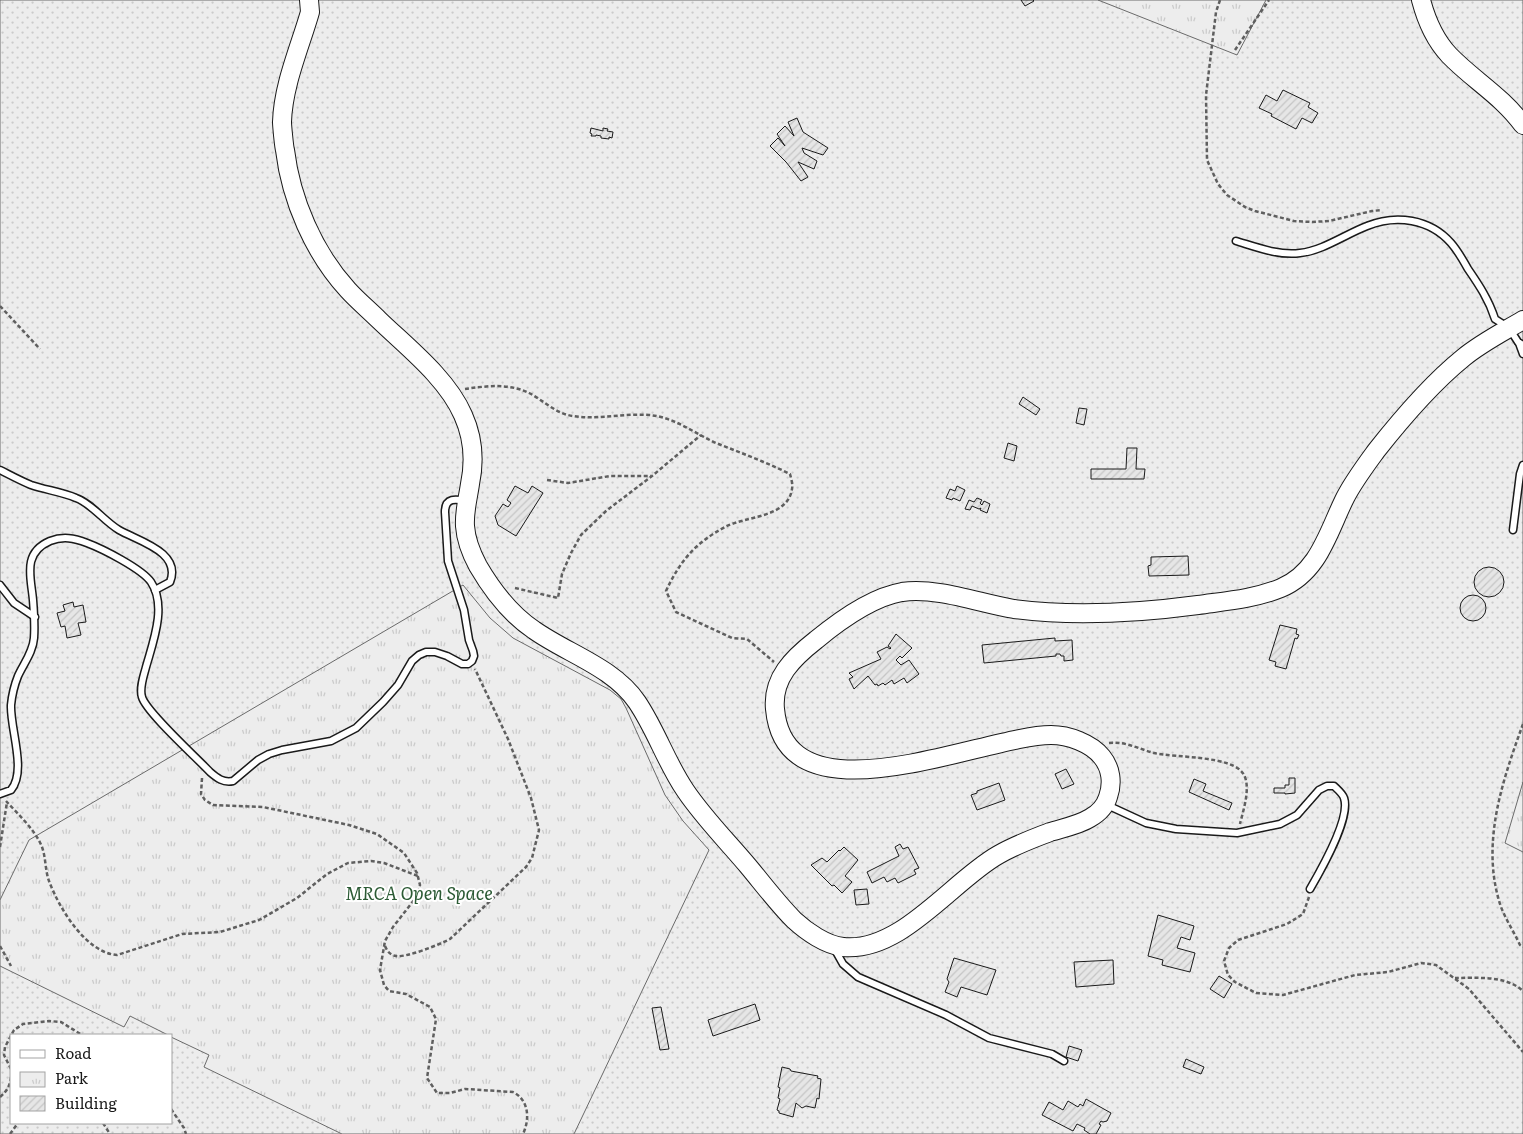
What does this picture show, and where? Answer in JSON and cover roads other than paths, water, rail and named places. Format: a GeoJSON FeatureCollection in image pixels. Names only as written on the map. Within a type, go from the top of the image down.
{"type":"FeatureCollection","features":[{"type":"Feature","properties":{"kind":"main road"},"geometry":{"type":"LineString","coordinates":[[309,0],[310,12],[288,87],[282,123],[287,168],[305,224],[345,287],[447,388],[461,408],[473,449],[472,479],[467,501],[465,524],[470,551],[483,574],[511,611],[535,631],[600,669],[624,686],[644,712],[667,760],[696,805],[797,923],[821,940],[832,945],[847,948],[872,944],[912,924],[981,866],[1017,844],[1094,816],[1106,804],[1110,790],[1110,776],[1108,766],[1094,749],[1070,738],[1051,735],[1016,740],[902,766],[845,769],[806,761],[790,749],[779,730],[774,704],[775,692],[784,672],[795,656],[825,632],[884,596],[909,591],[931,592],[1022,610],[1111,613],[1247,599],[1285,586],[1310,568],[1320,552],[1350,488],[1378,449],[1412,408],[1465,356],[1518,334]]}},
{"type":"Feature","properties":{"kind":"main road"},"geometry":{"type":"LineString","coordinates":[[1421,0],[1432,31],[1449,54],[1503,101],[1523,125]]}},
{"type":"Feature","properties":{"kind":"lane"},"geometry":{"type":"LineString","coordinates":[[1236,241],[1281,253],[1297,254],[1312,250],[1367,225],[1382,221],[1406,219],[1422,224],[1433,229],[1452,244],[1490,302],[1495,319],[1518,334],[1523,354]]}},
{"type":"Feature","properties":{"kind":"lane"},"geometry":{"type":"LineString","coordinates":[[1512,530],[1523,465]]}},
{"type":"Feature","properties":{"kind":"lane"},"geometry":{"type":"LineString","coordinates":[[0,470],[31,485],[78,498],[119,530],[150,544],[164,555],[174,574],[170,582],[155,590]]}},
{"type":"Feature","properties":{"kind":"lane"},"geometry":{"type":"LineString","coordinates":[[0,795],[11,790],[18,778],[11,707],[13,688],[29,657],[34,641],[35,618],[29,573],[30,563],[34,554],[40,548],[57,539],[66,537],[77,539],[106,552],[140,571],[152,583],[158,609],[157,623],[141,688],[142,697],[162,722],[202,764],[222,781],[233,781],[258,760],[270,754],[330,741],[356,728],[398,685],[412,661],[419,655],[435,652],[462,664],[468,664],[472,661],[474,656],[464,610],[448,561],[445,512],[445,506],[450,500],[467,501]]}},
{"type":"Feature","properties":{"kind":"lane"},"geometry":{"type":"LineString","coordinates":[[0,585],[14,603],[35,618]]}},
{"type":"Feature","properties":{"kind":"lane"},"geometry":{"type":"LineString","coordinates":[[1106,804],[1146,822],[1176,829],[1237,833],[1280,824],[1297,815],[1319,790],[1327,786],[1334,786],[1344,798],[1345,814],[1328,857],[1310,889]]}},
{"type":"Feature","properties":{"kind":"lane"},"geometry":{"type":"LineString","coordinates":[[832,945],[843,964],[858,977],[946,1015],[989,1038],[1052,1054],[1064,1061]]}},
{"type":"Feature","properties":{"kind":"park label","name":"MRCA Open Space"},"geometry":{"type":"Point","coordinates":[419,892]}}]}
